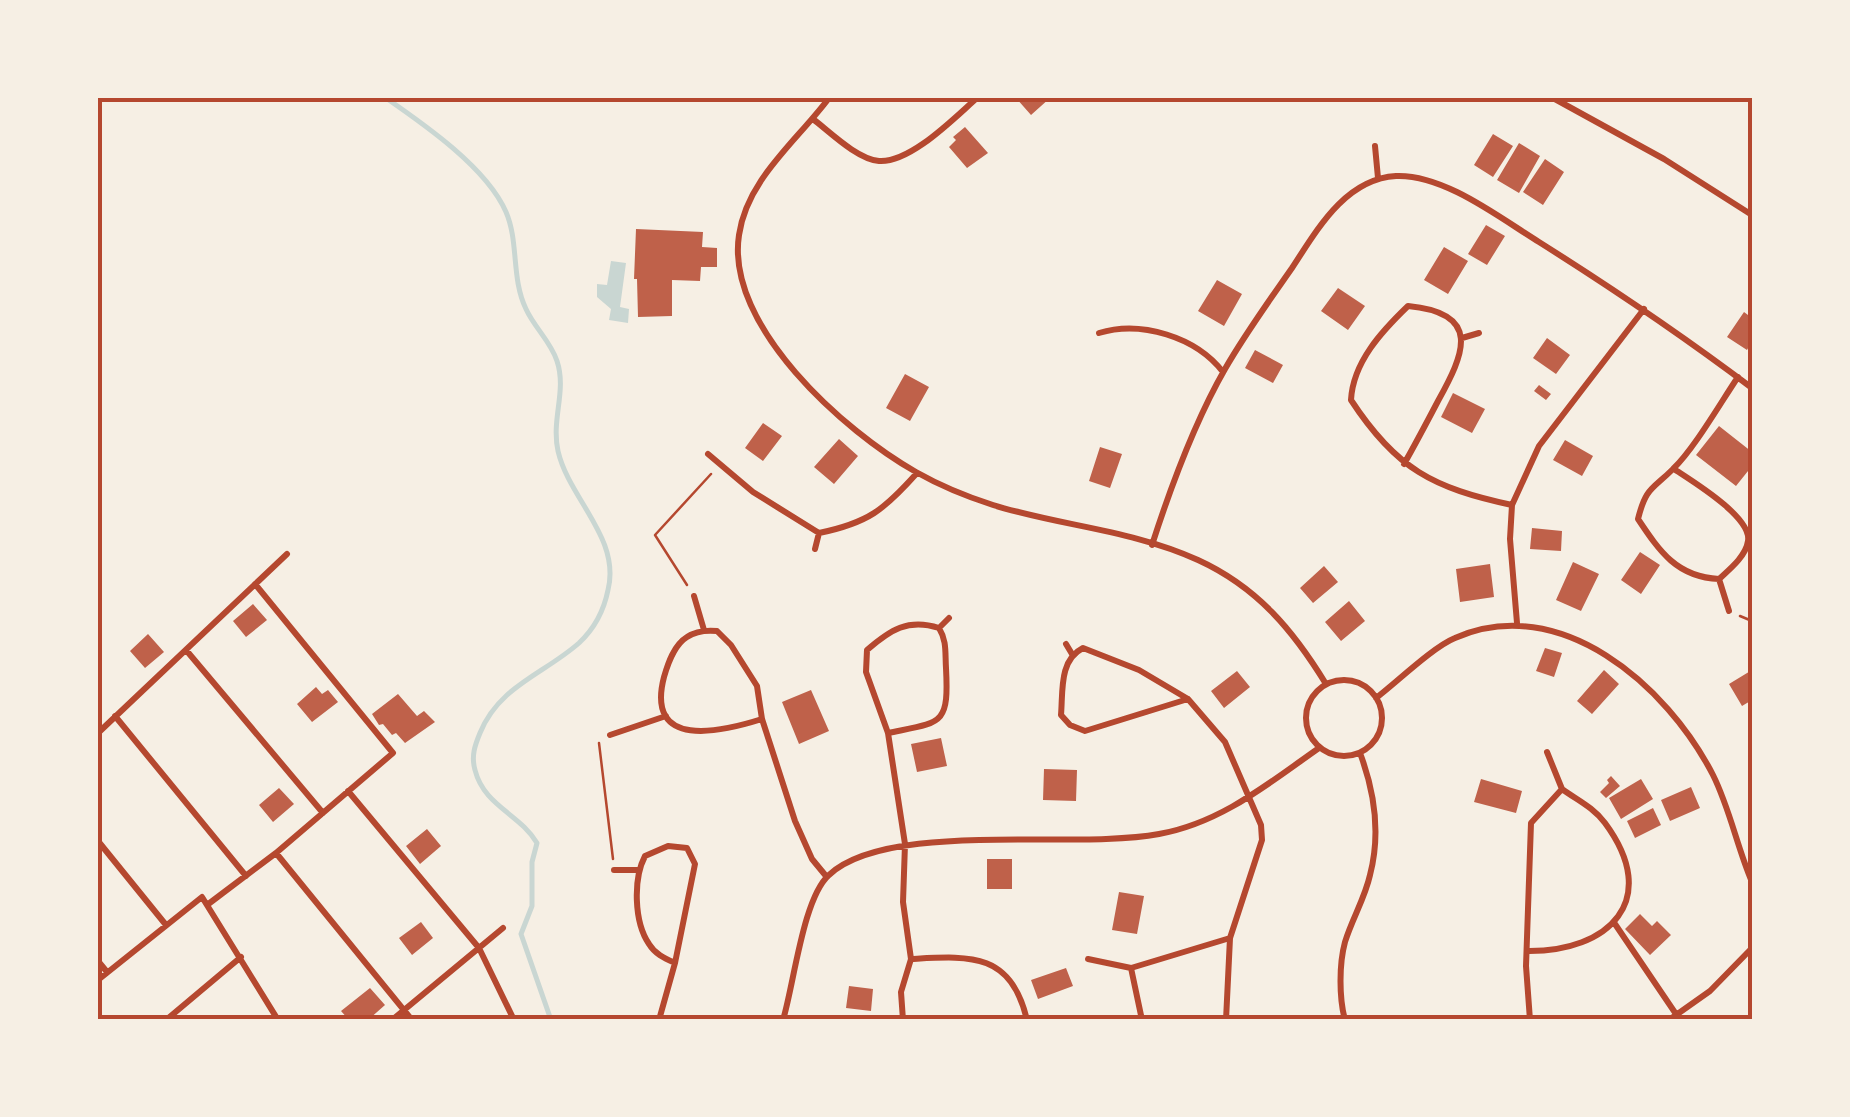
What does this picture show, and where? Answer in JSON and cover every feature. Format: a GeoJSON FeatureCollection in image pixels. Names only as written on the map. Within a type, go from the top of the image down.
{"type":"FeatureCollection","features":[{"type":"Feature","properties":{"kind":"street"},"geometry":{"type":"LineString","coordinates":[[828,98],[756,188],[739,235],[739,273],[750,306],[777,350],[830,406],[917,472],[992,505],[1089,526],[1197,559],[1278,616],[1298,638],[1326,684]]}},
{"type":"Feature","properties":{"kind":"street"},"geometry":{"type":"LineString","coordinates":[[812,119],[879,161],[920,146],[977,98]]}},
{"type":"Feature","properties":{"kind":"street"},"geometry":{"type":"LineString","coordinates":[[1553,98],[1664,159],[1752,215]]}},
{"type":"Feature","properties":{"kind":"street"},"geometry":{"type":"LineString","coordinates":[[1375,146],[1378,178]]}},
{"type":"Feature","properties":{"kind":"street"},"geometry":{"type":"LineString","coordinates":[[1152,545],[1169,492],[1223,372],[1333,208],[1378,178],[1425,180],[1466,197],[1644,308],[1752,388]]}},
{"type":"Feature","properties":{"kind":"street"},"geometry":{"type":"LineString","coordinates":[[1404,464],[1460,360],[1462,338],[1453,322],[1427,308],[1408,306],[1382,332],[1361,366],[1351,400],[1404,464],[1460,494],[1512,505]]}},
{"type":"Feature","properties":{"kind":"street"},"geometry":{"type":"LineString","coordinates":[[1517,623],[1510,555],[1512,505],[1539,446],[1644,308]]}},
{"type":"Feature","properties":{"kind":"street"},"geometry":{"type":"LineString","coordinates":[[1099,333],[1126,327],[1179,339],[1212,358],[1223,372]]}},
{"type":"Feature","properties":{"kind":"street"},"geometry":{"type":"LineString","coordinates":[[1462,338],[1479,332]]}},
{"type":"Feature","properties":{"kind":"street"},"geometry":{"type":"LineString","coordinates":[[1718,579],[1685,572],[1666,559],[1638,519],[1643,499],[1655,481],[1674,468],[1738,378]]}},
{"type":"Feature","properties":{"kind":"street"},"geometry":{"type":"LineString","coordinates":[[708,454],[754,492],[818,533]]}},
{"type":"Feature","properties":{"kind":"street"},"geometry":{"type":"LineString","coordinates":[[1674,468],[1737,516],[1748,531],[1748,544],[1740,558],[1718,579]]}},
{"type":"Feature","properties":{"kind":"street"},"geometry":{"type":"LineString","coordinates":[[818,533],[871,516],[888,505],[917,472]]}},
{"type":"Feature","properties":{"kind":"street"},"geometry":{"type":"LineString","coordinates":[[816,550],[818,533]]}},
{"type":"Feature","properties":{"kind":"street"},"geometry":{"type":"LineString","coordinates":[[98,733],[286,554]]}},
{"type":"Feature","properties":{"kind":"street"},"geometry":{"type":"LineString","coordinates":[[1718,579],[1729,611]]}},
{"type":"Feature","properties":{"kind":"street"},"geometry":{"type":"LineString","coordinates":[[207,905],[276,853],[393,753],[255,584]]}},
{"type":"Feature","properties":{"kind":"street"},"geometry":{"type":"LineString","coordinates":[[694,596],[704,630]]}},
{"type":"Feature","properties":{"kind":"street"},"geometry":{"type":"LineString","coordinates":[[939,628],[949,618]]}},
{"type":"Feature","properties":{"kind":"street"},"geometry":{"type":"LineString","coordinates":[[888,733],[929,726],[942,715],[948,700],[945,638],[939,628],[920,622],[888,632],[867,650],[866,672],[888,733],[905,844],[903,902],[911,959],[900,992],[903,1020]]}},
{"type":"Feature","properties":{"kind":"street"},"geometry":{"type":"LineString","coordinates":[[1376,698],[1454,638],[1517,623],[1558,630],[1622,666],[1690,738],[1712,774],[1752,882]]}},
{"type":"Feature","properties":{"kind":"street"},"geometry":{"type":"LineString","coordinates":[[762,720],[703,733],[681,728],[666,716],[660,706],[669,659],[684,638],[704,630],[717,631],[731,645],[757,686],[762,720],[795,820],[812,859],[826,876]]}},
{"type":"Feature","properties":{"kind":"street"},"geometry":{"type":"LineString","coordinates":[[1066,644],[1072,654]]}},
{"type":"Feature","properties":{"kind":"street"},"geometry":{"type":"LineString","coordinates":[[1188,699],[1085,730],[1070,725],[1061,715],[1066,662],[1083,648],[1139,670],[1188,699],[1225,742],[1261,825],[1262,840],[1230,938],[1226,1020]]}},
{"type":"Feature","properties":{"kind":"street"},"geometry":{"type":"LineString","coordinates":[[186,650],[323,813]]}},
{"type":"Feature","properties":{"kind":"street"},"geometry":{"type":"LineString","coordinates":[[1348,680],[1369,689],[1376,698],[1382,718],[1380,729],[1369,747],[1360,753],[1339,756],[1319,748],[1311,738],[1305,714],[1316,692],[1326,684],[1348,680]]}},
{"type":"Feature","properties":{"kind":"street"},"geometry":{"type":"LineString","coordinates":[[116,716],[246,876]]}},
{"type":"Feature","properties":{"kind":"street"},"geometry":{"type":"LineString","coordinates":[[610,735],[666,716]]}},
{"type":"Feature","properties":{"kind":"street"},"geometry":{"type":"LineString","coordinates":[[784,1020],[809,910],[826,876],[855,857],[905,844],[1135,838],[1199,822],[1248,799],[1319,748]]}},
{"type":"Feature","properties":{"kind":"street"},"geometry":{"type":"LineString","coordinates":[[1526,951],[1555,952],[1596,936],[1615,924],[1630,893],[1626,868],[1606,824],[1589,806],[1562,789],[1548,752]]}},
{"type":"Feature","properties":{"kind":"street"},"geometry":{"type":"LineString","coordinates":[[1346,1020],[1342,1005],[1344,944],[1372,872],[1376,815],[1375,794],[1360,753]]}},
{"type":"Feature","properties":{"kind":"street"},"geometry":{"type":"LineString","coordinates":[[1530,1020],[1526,951],[1531,823],[1562,789]]}},
{"type":"Feature","properties":{"kind":"street"},"geometry":{"type":"LineString","coordinates":[[348,791],[479,948],[514,1020]]}},
{"type":"Feature","properties":{"kind":"street"},"geometry":{"type":"LineString","coordinates":[[98,842],[166,925]]}},
{"type":"Feature","properties":{"kind":"street"},"geometry":{"type":"LineString","coordinates":[[659,1020],[675,962],[696,864],[686,848],[668,846],[645,856],[635,885],[646,940],[658,954],[675,962]]}},
{"type":"Feature","properties":{"kind":"street"},"geometry":{"type":"LineString","coordinates":[[276,853],[412,1020]]}},
{"type":"Feature","properties":{"kind":"street"},"geometry":{"type":"LineString","coordinates":[[614,870],[638,870]]}},
{"type":"Feature","properties":{"kind":"street"},"geometry":{"type":"LineString","coordinates":[[98,980],[202,897],[278,1020]]}},
{"type":"Feature","properties":{"kind":"street"},"geometry":{"type":"LineString","coordinates":[[1615,924],[1679,1017]]}},
{"type":"Feature","properties":{"kind":"street"},"geometry":{"type":"LineString","coordinates":[[392,1020],[503,928]]}},
{"type":"Feature","properties":{"kind":"street"},"geometry":{"type":"LineString","coordinates":[[1088,959],[1131,968],[1230,938]]}},
{"type":"Feature","properties":{"kind":"street"},"geometry":{"type":"LineString","coordinates":[[1669,1020],[1679,1017],[1710,991],[1752,948]]}},
{"type":"Feature","properties":{"kind":"street"},"geometry":{"type":"LineString","coordinates":[[911,959],[963,956],[986,961],[1006,978],[1024,1004],[1027,1020]]}},
{"type":"Feature","properties":{"kind":"street"},"geometry":{"type":"LineString","coordinates":[[170,1018],[241,957]]}},
{"type":"Feature","properties":{"kind":"street"},"geometry":{"type":"LineString","coordinates":[[98,960],[107,972]]}},
{"type":"Feature","properties":{"kind":"street"},"geometry":{"type":"LineString","coordinates":[[1131,968],[1142,1020]]}},
{"type":"Feature","properties":{"kind":"path"},"geometry":{"type":"LineString","coordinates":[[694,596],[655,535],[719,465]]}},
{"type":"Feature","properties":{"kind":"path"},"geometry":{"type":"LineString","coordinates":[[1729,611],[1752,620]]}},
{"type":"Feature","properties":{"kind":"path"},"geometry":{"type":"LineString","coordinates":[[610,735],[599,743],[614,870]]}},
{"type":"Feature","properties":{"kind":"shaded area"},"geometry":{"type":"Polygon","coordinates":[[[611,261],[626,263],[620,307],[629,309],[628,323],[609,320],[611,309],[597,297],[597,284],[607,285],[611,261]]]}},
{"type":"Feature","properties":{"kind":"building"},"geometry":{"type":"Polygon","coordinates":[[[1016,98],[1050,98],[1031,115],[1016,98]]]}},
{"type":"Feature","properties":{"kind":"building"},"geometry":{"type":"Polygon","coordinates":[[[965,127],[988,153],[967,168],[949,147],[956,140],[953,137],[965,127]]]}},
{"type":"Feature","properties":{"kind":"building"},"geometry":{"type":"Polygon","coordinates":[[[1493,134],[1513,146],[1493,177],[1474,165],[1493,134]]]}},
{"type":"Feature","properties":{"kind":"building"},"geometry":{"type":"Polygon","coordinates":[[[1519,143],[1540,156],[1519,193],[1497,180],[1519,143]]]}},
{"type":"Feature","properties":{"kind":"building"},"geometry":{"type":"Polygon","coordinates":[[[1545,159],[1564,172],[1543,205],[1523,192],[1545,159]]]}},
{"type":"Feature","properties":{"kind":"building"},"geometry":{"type":"Polygon","coordinates":[[[1486,225],[1505,236],[1487,265],[1468,254],[1486,225]]]}},
{"type":"Feature","properties":{"kind":"building"},"geometry":{"type":"Polygon","coordinates":[[[636,229],[703,232],[702,247],[717,248],[717,267],[701,267],[700,281],[672,280],[672,316],[638,317],[634,279],[636,229]]]}},
{"type":"Feature","properties":{"kind":"building"},"geometry":{"type":"Polygon","coordinates":[[[1444,247],[1468,261],[1448,294],[1424,280],[1444,247]]]}},
{"type":"Feature","properties":{"kind":"building"},"geometry":{"type":"Polygon","coordinates":[[[1217,280],[1242,294],[1224,326],[1198,311],[1217,280]]]}},
{"type":"Feature","properties":{"kind":"building"},"geometry":{"type":"Polygon","coordinates":[[[1338,288],[1365,306],[1348,330],[1321,311],[1338,288]]]}},
{"type":"Feature","properties":{"kind":"building"},"geometry":{"type":"Polygon","coordinates":[[[1744,312],[1752,318],[1752,341],[1747,350],[1727,337],[1744,312]]]}},
{"type":"Feature","properties":{"kind":"building"},"geometry":{"type":"Polygon","coordinates":[[[1547,338],[1570,355],[1556,374],[1533,358],[1547,338]]]}},
{"type":"Feature","properties":{"kind":"building"},"geometry":{"type":"Polygon","coordinates":[[[1255,350],[1283,365],[1273,383],[1245,368],[1255,350]]]}},
{"type":"Feature","properties":{"kind":"building"},"geometry":{"type":"Polygon","coordinates":[[[905,374],[929,387],[910,421],[886,408],[905,374]]]}},
{"type":"Feature","properties":{"kind":"building"},"geometry":{"type":"Polygon","coordinates":[[[1539,385],[1551,394],[1546,400],[1534,391],[1539,385]]]}},
{"type":"Feature","properties":{"kind":"building"},"geometry":{"type":"Polygon","coordinates":[[[1453,393],[1485,409],[1472,433],[1441,417],[1453,393]]]}},
{"type":"Feature","properties":{"kind":"building"},"geometry":{"type":"Polygon","coordinates":[[[763,423],[782,436],[763,461],[745,448],[763,423]]]}},
{"type":"Feature","properties":{"kind":"building"},"geometry":{"type":"Polygon","coordinates":[[[1719,426],[1752,452],[1752,466],[1736,486],[1696,455],[1719,426]]]}},
{"type":"Feature","properties":{"kind":"building"},"geometry":{"type":"Polygon","coordinates":[[[839,439],[858,456],[834,484],[814,467],[839,439]]]}},
{"type":"Feature","properties":{"kind":"building"},"geometry":{"type":"Polygon","coordinates":[[[1565,440],[1593,456],[1582,476],[1553,460],[1565,440]]]}},
{"type":"Feature","properties":{"kind":"building"},"geometry":{"type":"Polygon","coordinates":[[[1100,447],[1122,454],[1110,488],[1089,481],[1100,447]]]}},
{"type":"Feature","properties":{"kind":"building"},"geometry":{"type":"Polygon","coordinates":[[[1532,528],[1562,531],[1561,551],[1530,549],[1532,528]]]}},
{"type":"Feature","properties":{"kind":"building"},"geometry":{"type":"Polygon","coordinates":[[[1640,552],[1660,565],[1641,594],[1621,580],[1640,552]]]}},
{"type":"Feature","properties":{"kind":"building"},"geometry":{"type":"Polygon","coordinates":[[[1573,562],[1599,574],[1581,611],[1556,600],[1573,562]]]}},
{"type":"Feature","properties":{"kind":"building"},"geometry":{"type":"Polygon","coordinates":[[[1490,564],[1494,597],[1460,602],[1456,569],[1490,564]]]}},
{"type":"Feature","properties":{"kind":"building"},"geometry":{"type":"Polygon","coordinates":[[[1324,566],[1338,582],[1313,603],[1300,588],[1324,566]]]}},
{"type":"Feature","properties":{"kind":"building"},"geometry":{"type":"Polygon","coordinates":[[[1349,601],[1365,621],[1341,641],[1325,622],[1349,601]]]}},
{"type":"Feature","properties":{"kind":"building"},"geometry":{"type":"Polygon","coordinates":[[[253,604],[267,620],[246,637],[233,621],[253,604]]]}},
{"type":"Feature","properties":{"kind":"building"},"geometry":{"type":"Polygon","coordinates":[[[148,634],[164,652],[145,668],[130,651],[148,634]]]}},
{"type":"Feature","properties":{"kind":"building"},"geometry":{"type":"Polygon","coordinates":[[[1545,648],[1562,653],[1554,677],[1536,671],[1545,648]]]}},
{"type":"Feature","properties":{"kind":"building"},"geometry":{"type":"Polygon","coordinates":[[[1604,670],[1619,684],[1592,714],[1577,701],[1604,670]]]}},
{"type":"Feature","properties":{"kind":"building"},"geometry":{"type":"Polygon","coordinates":[[[1752,670],[1752,700],[1742,706],[1729,684],[1752,670]]]}},
{"type":"Feature","properties":{"kind":"building"},"geometry":{"type":"Polygon","coordinates":[[[1237,671],[1250,687],[1224,708],[1211,691],[1237,671]]]}},
{"type":"Feature","properties":{"kind":"building"},"geometry":{"type":"Polygon","coordinates":[[[316,687],[322,694],[328,690],[338,702],[312,722],[297,704],[316,687]]]}},
{"type":"Feature","properties":{"kind":"building"},"geometry":{"type":"Polygon","coordinates":[[[811,690],[829,731],[799,744],[782,702],[811,690]]]}},
{"type":"Feature","properties":{"kind":"building"},"geometry":{"type":"Polygon","coordinates":[[[398,694],[417,716],[424,711],[435,722],[405,743],[383,724],[379,725],[372,714],[398,694]]]}},
{"type":"Feature","properties":{"kind":"building"},"geometry":{"type":"Polygon","coordinates":[[[941,738],[947,766],[917,772],[911,744],[941,738]]]}},
{"type":"Feature","properties":{"kind":"building"},"geometry":{"type":"Polygon","coordinates":[[[1044,769],[1077,770],[1076,801],[1043,800],[1044,769]]]}},
{"type":"Feature","properties":{"kind":"building"},"geometry":{"type":"Polygon","coordinates":[[[1611,776],[1620,786],[1606,798],[1600,792],[1611,776]]]}},
{"type":"Feature","properties":{"kind":"building"},"geometry":{"type":"Polygon","coordinates":[[[1481,779],[1522,791],[1516,813],[1474,802],[1481,779]]]}},
{"type":"Feature","properties":{"kind":"building"},"geometry":{"type":"Polygon","coordinates":[[[1641,779],[1653,799],[1621,819],[1609,798],[1641,779]]]}},
{"type":"Feature","properties":{"kind":"building"},"geometry":{"type":"Polygon","coordinates":[[[1691,787],[1700,808],[1670,821],[1661,800],[1691,787]]]}},
{"type":"Feature","properties":{"kind":"building"},"geometry":{"type":"Polygon","coordinates":[[[279,788],[294,804],[273,822],[259,805],[279,788]]]}},
{"type":"Feature","properties":{"kind":"building"},"geometry":{"type":"Polygon","coordinates":[[[1653,808],[1661,825],[1635,838],[1627,821],[1653,808]]]}},
{"type":"Feature","properties":{"kind":"building"},"geometry":{"type":"Polygon","coordinates":[[[427,829],[441,846],[420,864],[406,846],[427,829]]]}},
{"type":"Feature","properties":{"kind":"building"},"geometry":{"type":"Polygon","coordinates":[[[987,859],[1012,859],[1012,889],[987,889],[987,859]]]}},
{"type":"Feature","properties":{"kind":"building"},"geometry":{"type":"Polygon","coordinates":[[[1119,892],[1144,896],[1137,934],[1112,930],[1119,892]]]}},
{"type":"Feature","properties":{"kind":"building"},"geometry":{"type":"Polygon","coordinates":[[[1640,914],[1652,926],[1657,921],[1671,935],[1650,955],[1625,929],[1640,914]]]}},
{"type":"Feature","properties":{"kind":"building"},"geometry":{"type":"Polygon","coordinates":[[[421,922],[433,938],[412,955],[399,938],[421,922]]]}},
{"type":"Feature","properties":{"kind":"building"},"geometry":{"type":"Polygon","coordinates":[[[1066,968],[1073,986],[1038,999],[1031,980],[1066,968]]]}},
{"type":"Feature","properties":{"kind":"building"},"geometry":{"type":"Polygon","coordinates":[[[849,986],[873,989],[871,1011],[846,1008],[849,986]]]}},
{"type":"Feature","properties":{"kind":"building"},"geometry":{"type":"Polygon","coordinates":[[[370,988],[385,1005],[368,1020],[349,1020],[341,1011],[370,988]]]}},
{"type":"Feature","properties":{"kind":"waterway"},"geometry":{"type":"LineString","coordinates":[[386,98],[470,164],[506,212],[521,297],[560,372],[558,451],[607,553],[608,590],[594,625],[579,643],[499,703],[475,746],[475,770],[486,793],[537,843],[532,862],[532,906],[521,934],[551,1020]]}}]}
